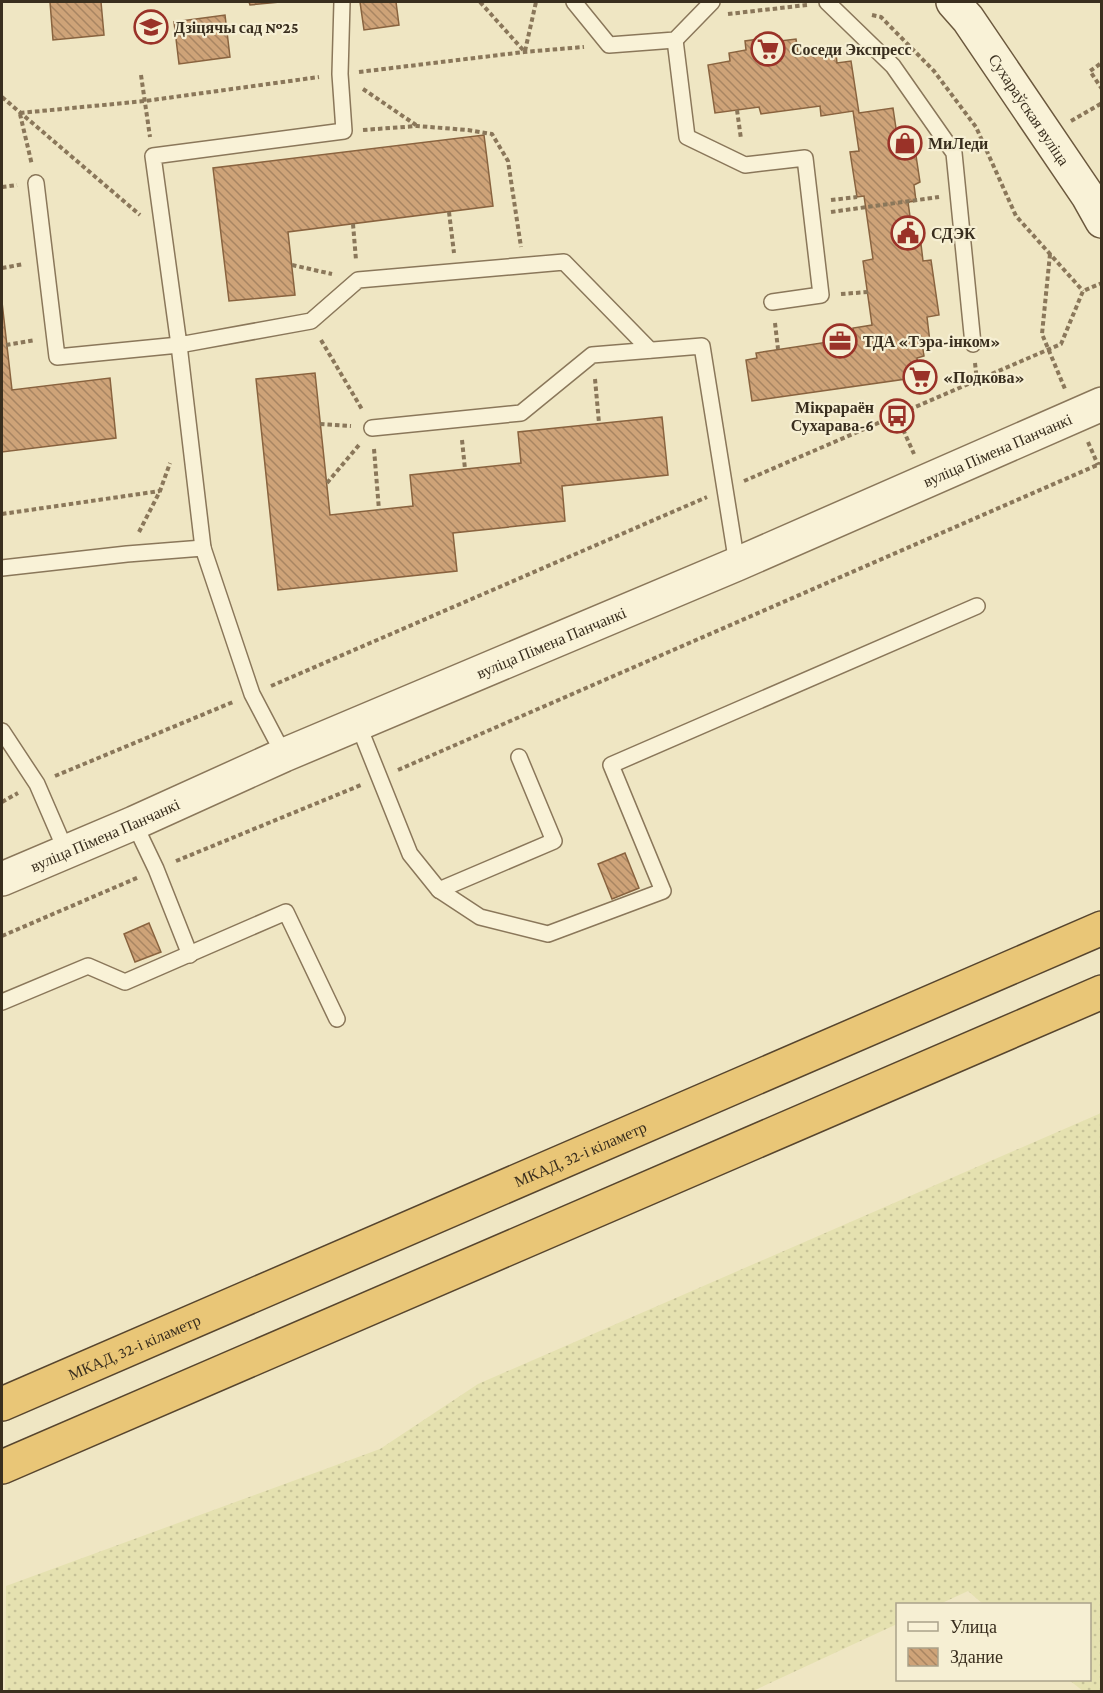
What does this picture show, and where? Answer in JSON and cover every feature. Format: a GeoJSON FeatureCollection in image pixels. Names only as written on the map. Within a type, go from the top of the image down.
{"type":"FeatureCollection","features":[{"type":"Feature","properties":{"kind":"highway","name":"МКАД, 32-і кіламетр"},"geometry":{"type":"LineString","coordinates":[[2,1404],[1101,928]]}},
{"type":"Feature","properties":{"kind":"highway"},"geometry":{"type":"LineString","coordinates":[[2,1467],[1101,992]]}},
{"type":"Feature","properties":{"kind":"street","name":"Сухараўская вуліца"},"geometry":{"type":"LineString","coordinates":[[953,2],[968,19],[1088,196],[1101,221]]}},
{"type":"Feature","properties":{"kind":"street","name":"вуліца Пімена Панчанкі"},"geometry":{"type":"LineString","coordinates":[[2,879],[134,823],[284,755],[737,564],[1101,404]]}},
{"type":"Feature","properties":{"kind":"lane"},"geometry":{"type":"LineString","coordinates":[[284,755],[252,694],[203,548],[180,345],[153,156],[344,131],[340,74],[342,2]]}},
{"type":"Feature","properties":{"kind":"lane"},"geometry":{"type":"LineString","coordinates":[[574,2],[609,45],[675,40],[712,2]]}},
{"type":"Feature","properties":{"kind":"lane"},"geometry":{"type":"LineString","coordinates":[[827,2],[892,66],[954,153],[973,344]]}},
{"type":"Feature","properties":{"kind":"lane"},"geometry":{"type":"LineString","coordinates":[[675,40],[687,136],[745,165],[805,158],[821,295],[772,302]]}},
{"type":"Feature","properties":{"kind":"lane"},"geometry":{"type":"LineString","coordinates":[[36,183],[57,357],[180,345],[311,321],[358,280],[564,262],[650,350]]}},
{"type":"Feature","properties":{"kind":"lane"},"geometry":{"type":"LineString","coordinates":[[372,428],[521,413],[592,355],[702,346],[737,564]]}},
{"type":"Feature","properties":{"kind":"lane"},"geometry":{"type":"LineString","coordinates":[[2,568],[203,548]]}},
{"type":"Feature","properties":{"kind":"lane"},"geometry":{"type":"LineString","coordinates":[[358,724],[410,854],[439,890],[480,917],[548,934],[663,891],[611,765],[977,606]]}},
{"type":"Feature","properties":{"kind":"lane"},"geometry":{"type":"LineString","coordinates":[[2,731],[37,784],[66,851]]}},
{"type":"Feature","properties":{"kind":"lane"},"geometry":{"type":"LineString","coordinates":[[439,890],[554,841],[519,757]]}},
{"type":"Feature","properties":{"kind":"lane"},"geometry":{"type":"LineString","coordinates":[[134,823],[156,869],[190,955]]}},
{"type":"Feature","properties":{"kind":"lane"},"geometry":{"type":"LineString","coordinates":[[2,1002],[88,966],[125,982],[286,912],[337,1019]]}},
{"type":"Feature","properties":{"kind":"path"},"geometry":{"type":"LineString","coordinates":[[480,2],[525,52]]}},
{"type":"Feature","properties":{"kind":"path"},"geometry":{"type":"LineString","coordinates":[[525,52],[536,2]]}},
{"type":"Feature","properties":{"kind":"path"},"geometry":{"type":"LineString","coordinates":[[696,18],[827,2]]}},
{"type":"Feature","properties":{"kind":"path"},"geometry":{"type":"LineString","coordinates":[[20,113],[145,101],[340,74],[525,52],[609,45]]}},
{"type":"Feature","properties":{"kind":"path"},"geometry":{"type":"LineString","coordinates":[[1100,64],[1090,71],[1101,89]]}},
{"type":"Feature","properties":{"kind":"path"},"geometry":{"type":"LineString","coordinates":[[340,74],[417,126]]}},
{"type":"Feature","properties":{"kind":"path"},"geometry":{"type":"LineString","coordinates":[[141,75],[153,156]]}},
{"type":"Feature","properties":{"kind":"path"},"geometry":{"type":"LineString","coordinates":[[2,97],[164,235]]}},
{"type":"Feature","properties":{"kind":"path"},"geometry":{"type":"LineString","coordinates":[[20,113],[36,183]]}},
{"type":"Feature","properties":{"kind":"path"},"geometry":{"type":"LineString","coordinates":[[344,131],[417,126],[492,134],[508,161],[524,265]]}},
{"type":"Feature","properties":{"kind":"path"},"geometry":{"type":"LineString","coordinates":[[812,215],[958,195]]}},
{"type":"Feature","properties":{"kind":"path"},"geometry":{"type":"LineString","coordinates":[[449,212],[456,271]]}},
{"type":"Feature","properties":{"kind":"path"},"geometry":{"type":"LineString","coordinates":[[292,265],[358,280],[353,224]]}},
{"type":"Feature","properties":{"kind":"path"},"geometry":{"type":"LineString","coordinates":[[1048,350],[1042,334],[1050,253],[1083,291]]}},
{"type":"Feature","properties":{"kind":"path"},"geometry":{"type":"LineString","coordinates":[[2,802],[37,784],[252,694],[1061,344],[1083,291],[1101,283]]}},
{"type":"Feature","properties":{"kind":"path"},"geometry":{"type":"LineString","coordinates":[[311,321],[372,428],[379,510]]}},
{"type":"Feature","properties":{"kind":"path"},"geometry":{"type":"LineString","coordinates":[[6,345],[54,338]]}},
{"type":"Feature","properties":{"kind":"path"},"geometry":{"type":"LineString","coordinates":[[592,355],[599,423]]}},
{"type":"Feature","properties":{"kind":"path"},"geometry":{"type":"LineString","coordinates":[[897,416],[927,480]]}},
{"type":"Feature","properties":{"kind":"path"},"geometry":{"type":"LineString","coordinates":[[460,419],[465,469]]}},
{"type":"Feature","properties":{"kind":"path"},"geometry":{"type":"LineString","coordinates":[[321,424],[372,428]]}},
{"type":"Feature","properties":{"kind":"path"},"geometry":{"type":"LineString","coordinates":[[327,483],[372,428]]}},
{"type":"Feature","properties":{"kind":"path"},"geometry":{"type":"LineString","coordinates":[[127,554],[160,492],[170,461]]}},
{"type":"Feature","properties":{"kind":"path"},"geometry":{"type":"LineString","coordinates":[[2,936],[156,869],[379,778],[1101,464]]}},
{"type":"Feature","properties":{"kind":"path"},"geometry":{"type":"LineString","coordinates":[[2,514],[160,492]]}},
{"type":"Feature","properties":{"kind":"shaded area"},"geometry":{"type":"Polygon","coordinates":[[[1101,1113],[1101,1691],[1083,1691],[1070,1681],[1091,1681],[1091,1603],[982,1603],[968,1591],[942,1603],[896,1603],[896,1624],[753,1691],[5,1691],[6,1586],[380,1449],[478,1384],[1101,1113]]]}},
{"type":"Feature","properties":{"kind":"building"},"geometry":{"type":"Polygon","coordinates":[[[50,2],[101,2],[104,35],[53,40],[50,2]]]}},
{"type":"Feature","properties":{"kind":"building"},"geometry":{"type":"Polygon","coordinates":[[[249,2],[280,2],[250,5],[249,2]]]}},
{"type":"Feature","properties":{"kind":"building"},"geometry":{"type":"Polygon","coordinates":[[[360,2],[396,2],[399,25],[364,30],[360,2]]]}},
{"type":"Feature","properties":{"kind":"building"},"geometry":{"type":"Polygon","coordinates":[[[225,15],[230,57],[179,64],[174,22],[225,15]]]}},
{"type":"Feature","properties":{"kind":"building"},"geometry":{"type":"Polygon","coordinates":[[[779,36],[780,41],[796,39],[798,52],[822,48],[823,56],[836,54],[837,63],[851,61],[859,113],[893,108],[897,135],[905,134],[908,150],[915,149],[920,182],[914,185],[916,201],[908,202],[914,245],[921,244],[923,261],[931,260],[939,315],[927,317],[930,342],[922,343],[924,356],[917,358],[920,377],[752,401],[746,360],[757,358],[756,353],[855,338],[853,328],[872,325],[863,261],[873,259],[864,196],[857,197],[850,152],[859,151],[853,111],[821,116],[820,106],[761,114],[759,107],[715,113],[708,65],[730,61],[729,53],[746,50],[745,41],[779,36]]]}},
{"type":"Feature","properties":{"kind":"building"},"geometry":{"type":"Polygon","coordinates":[[[484,135],[493,206],[288,232],[295,295],[229,301],[213,168],[484,135]]]}},
{"type":"Feature","properties":{"kind":"building"},"geometry":{"type":"Polygon","coordinates":[[[2,302],[12,390],[110,378],[116,438],[2,452],[2,302]]]}},
{"type":"Feature","properties":{"kind":"building"},"geometry":{"type":"Polygon","coordinates":[[[315,373],[330,515],[413,506],[410,475],[521,463],[518,432],[662,417],[668,475],[562,486],[565,521],[453,533],[457,571],[278,590],[256,379],[315,373]]]}},
{"type":"Feature","properties":{"kind":"building"},"geometry":{"type":"Polygon","coordinates":[[[625,853],[639,888],[612,899],[598,864],[625,853]]]}},
{"type":"Feature","properties":{"kind":"building"},"geometry":{"type":"Polygon","coordinates":[[[149,923],[161,952],[135,962],[124,934],[149,923]]]}},
{"type":"Feature","properties":{"kind":"place","name":"Дзіцячы сад №25"},"geometry":{"type":"Point","coordinates":[151,27]}},
{"type":"Feature","properties":{"kind":"place","name":"Соседи Экспресс"},"geometry":{"type":"Point","coordinates":[768,49]}},
{"type":"Feature","properties":{"kind":"place","name":"МиЛеди"},"geometry":{"type":"Point","coordinates":[905,143]}},
{"type":"Feature","properties":{"kind":"place","name":"СДЭК"},"geometry":{"type":"Point","coordinates":[908,233]}},
{"type":"Feature","properties":{"kind":"place","name":"ТДА «Тэра-інком»"},"geometry":{"type":"Point","coordinates":[840,341]}},
{"type":"Feature","properties":{"kind":"place","name":"«Подкова»"},"geometry":{"type":"Point","coordinates":[920,377]}},
{"type":"Feature","properties":{"kind":"place","name":"Мікрараён Сухарава-6"},"geometry":{"type":"Point","coordinates":[897,416]}}]}
